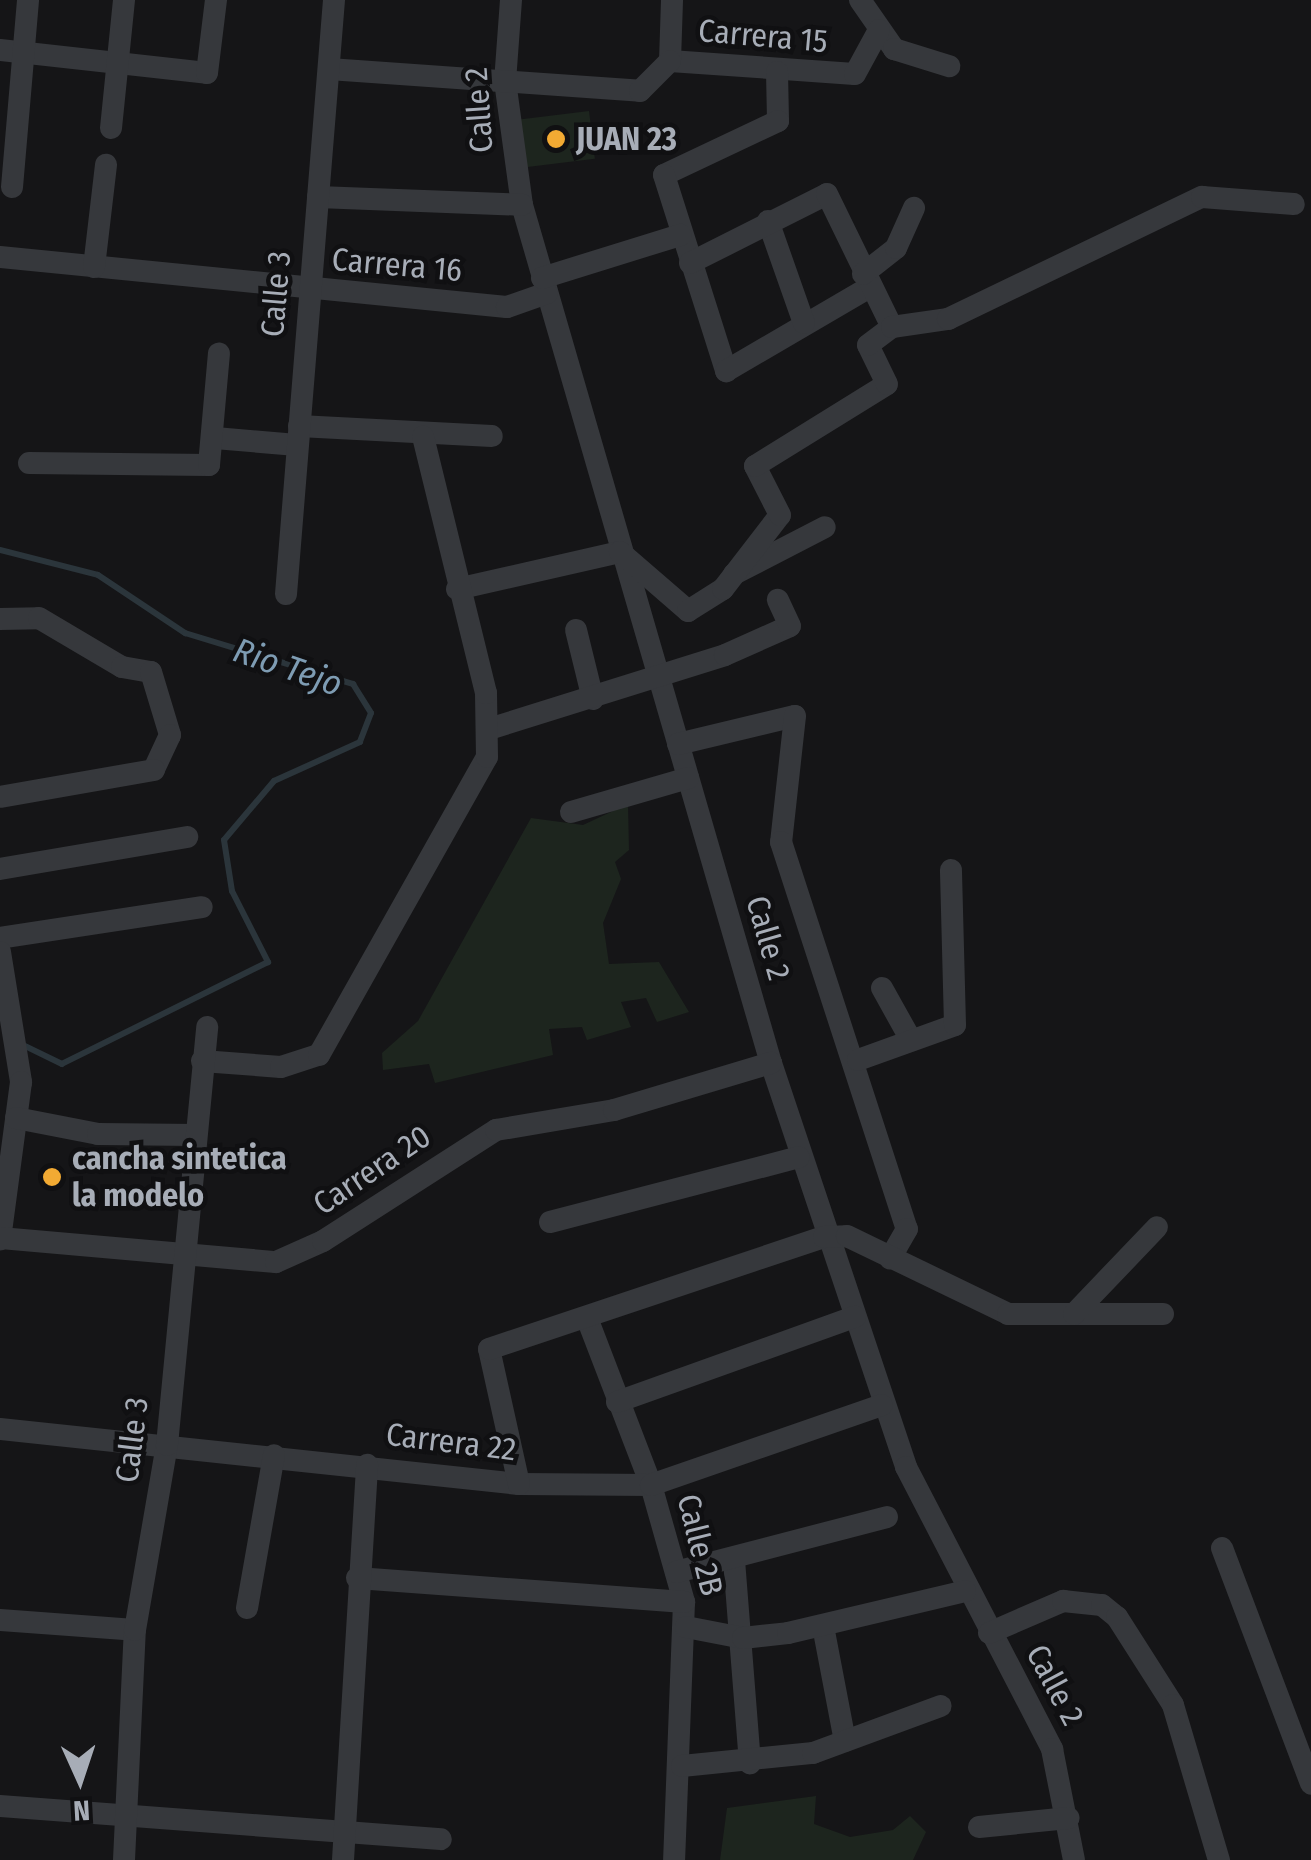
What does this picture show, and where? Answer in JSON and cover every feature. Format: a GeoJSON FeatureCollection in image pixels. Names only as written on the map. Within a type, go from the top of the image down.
{"type":"FeatureCollection","features":[{"type":"Feature","properties":{"kind":"street"},"geometry":{"type":"LineString","coordinates":[[12,187],[11,51],[28,0]]}},
{"type":"Feature","properties":{"kind":"street"},"geometry":{"type":"LineString","coordinates":[[110,128],[124,0]]}},
{"type":"Feature","properties":{"kind":"street"},"geometry":{"type":"LineString","coordinates":[[11,51],[207,73],[216,0]]}},
{"type":"Feature","properties":{"kind":"street","name":"Calle 3"},"geometry":{"type":"LineString","coordinates":[[286,594],[334,0]]}},
{"type":"Feature","properties":{"kind":"street","name":"Calle 2"},"geometry":{"type":"LineString","coordinates":[[511,0],[505,81],[522,205],[799,1157],[882,1405],[965,1591],[1052,1749],[1069,1818],[1074,1860]]}},
{"type":"Feature","properties":{"kind":"street"},"geometry":{"type":"LineString","coordinates":[[670,61],[672,0]]}},
{"type":"Feature","properties":{"kind":"street"},"geometry":{"type":"LineString","coordinates":[[860,0],[894,49],[949,66]]}},
{"type":"Feature","properties":{"kind":"street","name":"Carrera 15"},"geometry":{"type":"LineString","coordinates":[[329,69],[640,90],[670,61],[777,72],[856,74],[878,30]]}},
{"type":"Feature","properties":{"kind":"street"},"geometry":{"type":"LineString","coordinates":[[777,72],[778,121],[664,175],[680,236],[726,371],[866,281],[896,248],[914,208]]}},
{"type":"Feature","properties":{"kind":"street"},"geometry":{"type":"LineString","coordinates":[[94,267],[106,166]]}},
{"type":"Feature","properties":{"kind":"street"},"geometry":{"type":"LineString","coordinates":[[690,264],[827,194],[866,281],[892,326]]}},
{"type":"Feature","properties":{"kind":"street"},"geometry":{"type":"LineString","coordinates":[[318,197],[522,205]]}},
{"type":"Feature","properties":{"kind":"street"},"geometry":{"type":"LineString","coordinates":[[457,589],[620,552],[688,611],[731,575],[780,515],[755,466],[887,384],[868,345],[892,326],[948,320],[1202,197],[1294,204]]}},
{"type":"Feature","properties":{"kind":"street"},"geometry":{"type":"LineString","coordinates":[[768,221],[804,323]]}},
{"type":"Feature","properties":{"kind":"street","name":"Carrera 16"},"geometry":{"type":"LineString","coordinates":[[0,258],[507,307],[545,286],[680,236]]}},
{"type":"Feature","properties":{"kind":"street"},"geometry":{"type":"LineString","coordinates":[[30,462],[203,466],[213,462],[219,353]]}},
{"type":"Feature","properties":{"kind":"street"},"geometry":{"type":"LineString","coordinates":[[215,438],[492,436]]}},
{"type":"Feature","properties":{"kind":"street"},"geometry":{"type":"LineString","coordinates":[[202,1061],[280,1066],[319,1055],[470,793],[489,729],[423,437]]}},
{"type":"Feature","properties":{"kind":"street"},"geometry":{"type":"LineString","coordinates":[[731,575],[824,526]]}},
{"type":"Feature","properties":{"kind":"street"},"geometry":{"type":"LineString","coordinates":[[489,729],[661,681],[790,626],[778,600]]}},
{"type":"Feature","properties":{"kind":"street"},"geometry":{"type":"LineString","coordinates":[[0,619],[39,618],[160,680],[170,735],[154,770],[0,797]]}},
{"type":"Feature","properties":{"kind":"street"},"geometry":{"type":"LineString","coordinates":[[576,630],[593,699]]}},
{"type":"Feature","properties":{"kind":"street"},"geometry":{"type":"LineString","coordinates":[[678,744],[795,716],[781,842],[858,1060],[908,1230],[890,1259]]}},
{"type":"Feature","properties":{"kind":"street"},"geometry":{"type":"LineString","coordinates":[[571,812],[688,778]]}},
{"type":"Feature","properties":{"kind":"street"},"geometry":{"type":"LineString","coordinates":[[0,869],[187,837]]}},
{"type":"Feature","properties":{"kind":"street"},"geometry":{"type":"LineString","coordinates":[[858,1060],[955,1024],[951,870]]}},
{"type":"Feature","properties":{"kind":"street"},"geometry":{"type":"LineString","coordinates":[[0,938],[202,907]]}},
{"type":"Feature","properties":{"kind":"street"},"geometry":{"type":"LineString","coordinates":[[0,952],[21,1082],[0,1238]]}},
{"type":"Feature","properties":{"kind":"street"},"geometry":{"type":"LineString","coordinates":[[882,988],[911,1040]]}},
{"type":"Feature","properties":{"kind":"street","name":"Calle 3"},"geometry":{"type":"LineString","coordinates":[[124,1860],[136,1630],[166,1445],[207,1028]]}},
{"type":"Feature","properties":{"kind":"street","name":"Carrera 20"},"geometry":{"type":"LineString","coordinates":[[0,1238],[276,1262],[324,1241],[496,1130],[614,1110],[771,1064]]}},
{"type":"Feature","properties":{"kind":"street"},"geometry":{"type":"LineString","coordinates":[[16,1118],[98,1134],[196,1135]]}},
{"type":"Feature","properties":{"kind":"street"},"geometry":{"type":"LineString","coordinates":[[550,1222],[799,1157]]}},
{"type":"Feature","properties":{"kind":"street"},"geometry":{"type":"LineString","coordinates":[[1074,1314],[1157,1227]]}},
{"type":"Feature","properties":{"kind":"street"},"geometry":{"type":"LineString","coordinates":[[519,1484],[489,1349],[824,1237],[848,1236],[1008,1314],[1163,1314]]}},
{"type":"Feature","properties":{"kind":"street"},"geometry":{"type":"LineString","coordinates":[[617,1402],[855,1317]]}},
{"type":"Feature","properties":{"kind":"street","name":"Calle 2B"},"geometry":{"type":"LineString","coordinates":[[588,1318],[652,1485],[684,1602],[682,1766],[674,1860]]}},
{"type":"Feature","properties":{"kind":"street","name":"Carrera 22"},"geometry":{"type":"LineString","coordinates":[[0,1429],[367,1464],[519,1484],[652,1485],[882,1405]]}},
{"type":"Feature","properties":{"kind":"street"},"geometry":{"type":"LineString","coordinates":[[246,1608],[274,1456]]}},
{"type":"Feature","properties":{"kind":"street"},"geometry":{"type":"LineString","coordinates":[[342,1860],[367,1464]]}},
{"type":"Feature","properties":{"kind":"street"},"geometry":{"type":"LineString","coordinates":[[676,1572],[734,1560],[887,1517]]}},
{"type":"Feature","properties":{"kind":"street"},"geometry":{"type":"LineString","coordinates":[[1222,1548],[1311,1784]]}},
{"type":"Feature","properties":{"kind":"street","name":"Calle 2B"},"geometry":{"type":"LineString","coordinates":[[734,1560],[750,1763]]}},
{"type":"Feature","properties":{"kind":"street"},"geometry":{"type":"LineString","coordinates":[[357,1578],[684,1602]]}},
{"type":"Feature","properties":{"kind":"street"},"geometry":{"type":"LineString","coordinates":[[686,1627],[743,1638],[824,1626],[965,1591]]}},
{"type":"Feature","properties":{"kind":"street"},"geometry":{"type":"LineString","coordinates":[[989,1633],[1063,1601],[1102,1606],[1116,1618],[1174,1705],[1220,1860]]}},
{"type":"Feature","properties":{"kind":"street"},"geometry":{"type":"LineString","coordinates":[[0,1620],[136,1630]]}},
{"type":"Feature","properties":{"kind":"street"},"geometry":{"type":"LineString","coordinates":[[824,1626],[845,1741]]}},
{"type":"Feature","properties":{"kind":"street"},"geometry":{"type":"LineString","coordinates":[[682,1766],[750,1763],[845,1741],[941,1706]]}},
{"type":"Feature","properties":{"kind":"street"},"geometry":{"type":"LineString","coordinates":[[0,1806],[441,1839]]}},
{"type":"Feature","properties":{"kind":"street"},"geometry":{"type":"LineString","coordinates":[[979,1827],[1069,1818]]}},
{"type":"Feature","properties":{"kind":"shaded area","name":"JUAN 23"},"geometry":{"type":"Polygon","coordinates":[[[589,111],[595,159],[523,167],[518,120],[589,111]]]}},
{"type":"Feature","properties":{"kind":"shaded area"},"geometry":{"type":"Polygon","coordinates":[[[628,804],[629,850],[615,862],[621,879],[603,923],[609,964],[659,962],[689,1012],[657,1022],[646,998],[621,1002],[631,1027],[587,1040],[582,1027],[549,1029],[553,1055],[435,1083],[429,1064],[383,1070],[382,1053],[418,1021],[531,818],[583,825],[628,804]]]}},
{"type":"Feature","properties":{"kind":"shaded area"},"geometry":{"type":"Polygon","coordinates":[[[816,1796],[814,1824],[850,1837],[893,1830],[910,1816],[926,1832],[913,1860],[720,1860],[727,1808],[816,1796]]]}},
{"type":"Feature","properties":{"kind":"waterway","name":"Rio Tejo"},"geometry":{"type":"LineString","coordinates":[[0,550],[98,575],[185,633],[353,684],[371,713],[360,742],[274,781],[224,840],[232,891],[268,962],[62,1064],[21,1044]]}},
{"type":"Feature","properties":{"kind":"place","name":"JUAN 23"},"geometry":{"type":"Point","coordinates":[556,139]}},
{"type":"Feature","properties":{"kind":"place","name":"cancha sintetica la modelo"},"geometry":{"type":"Point","coordinates":[52,1177]}}]}
